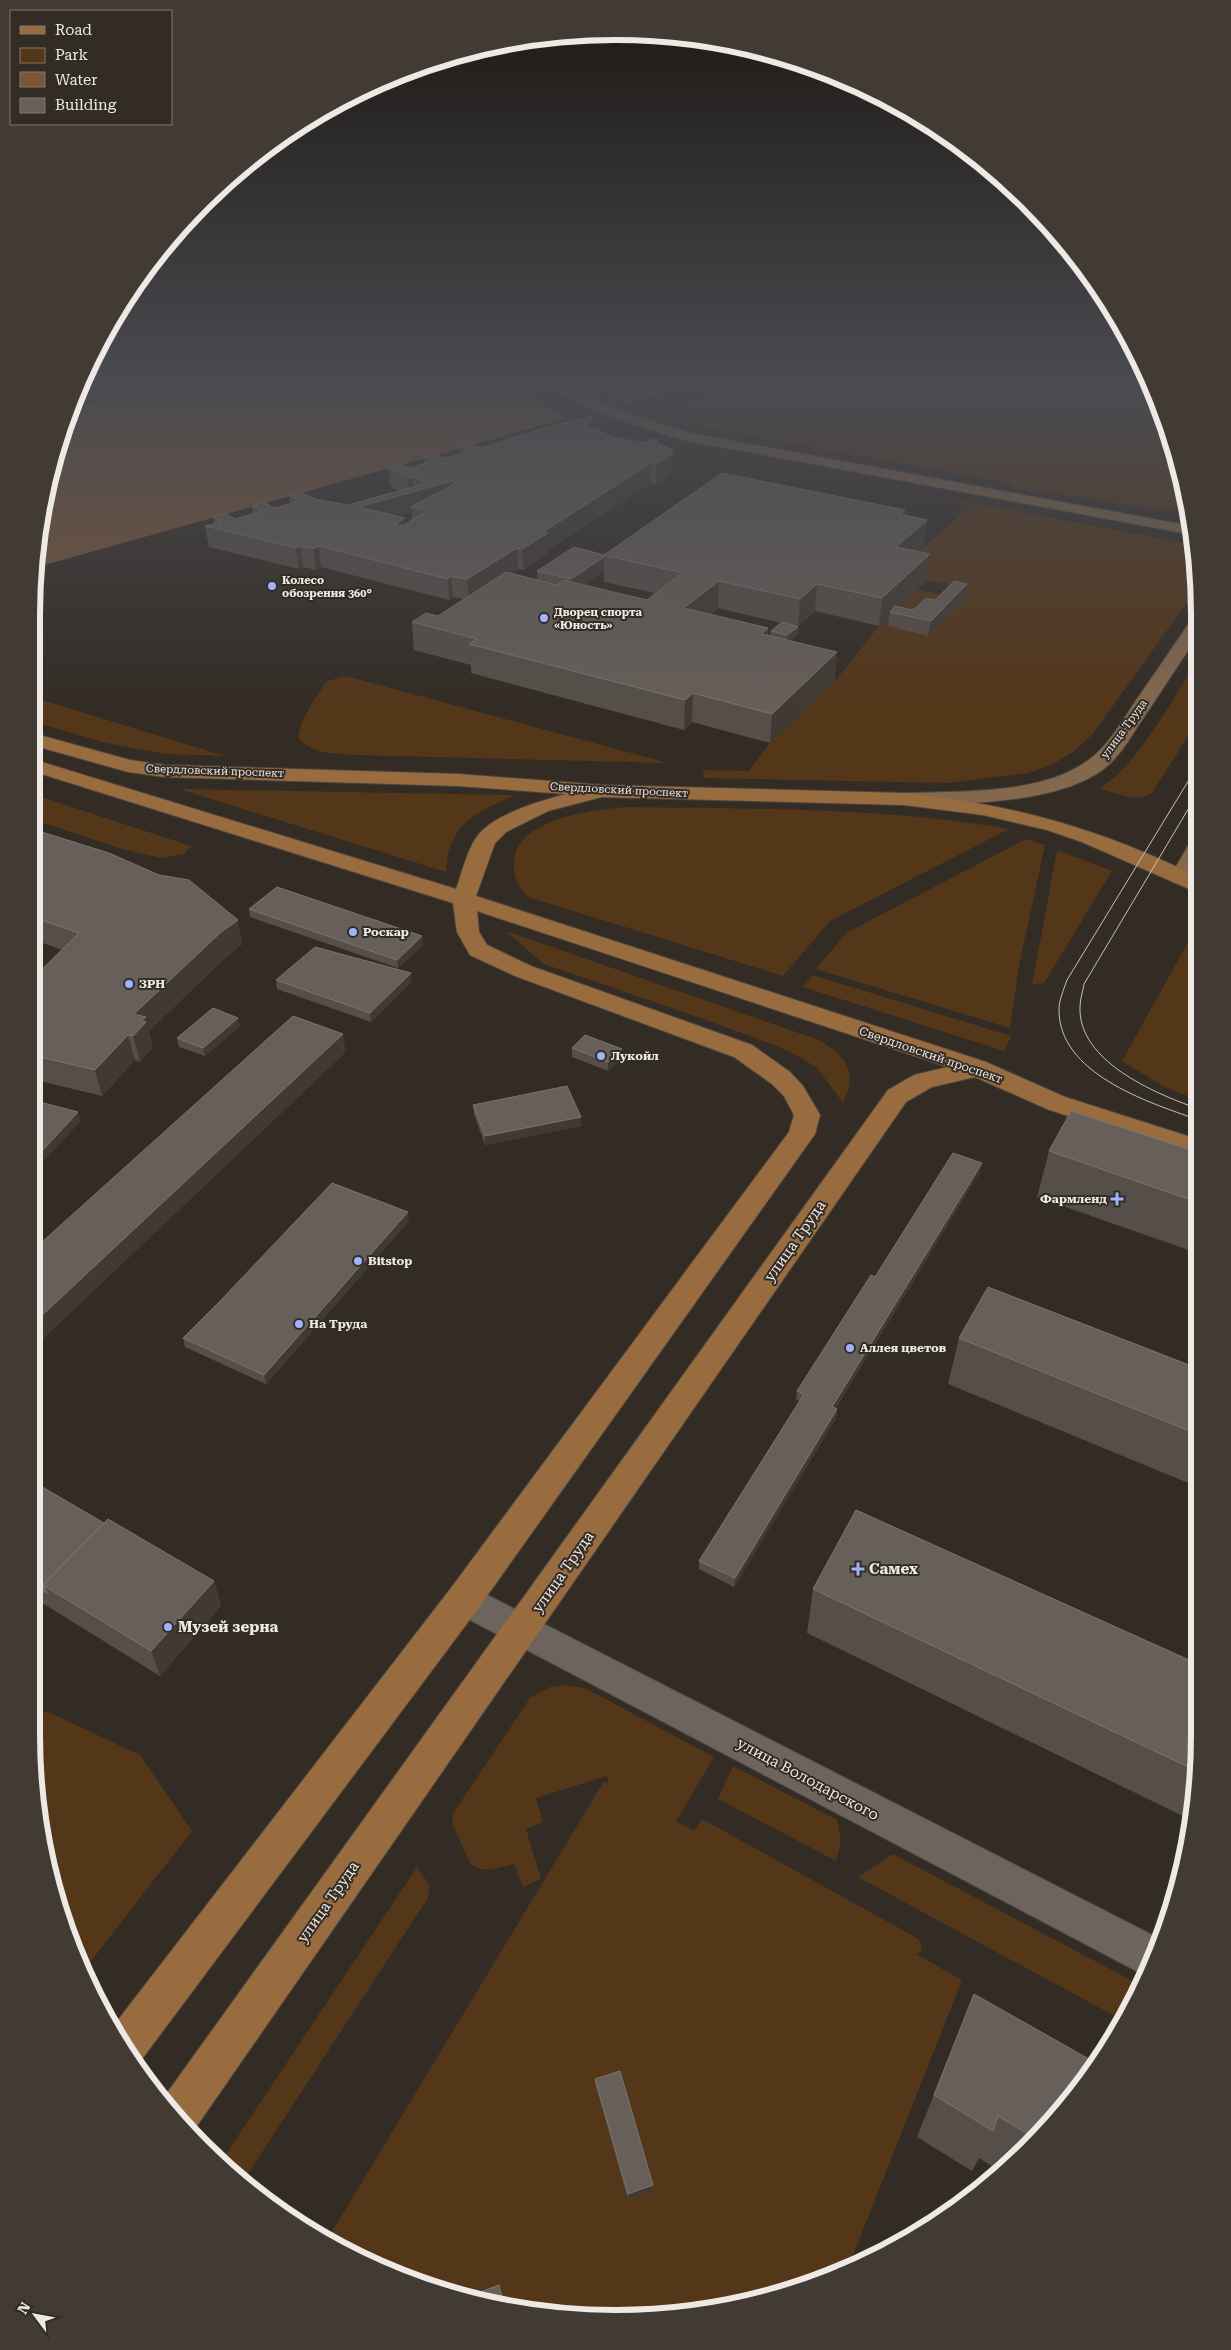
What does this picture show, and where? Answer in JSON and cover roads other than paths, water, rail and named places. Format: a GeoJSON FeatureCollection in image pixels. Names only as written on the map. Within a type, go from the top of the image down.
{"type":"FeatureCollection","features":[{"type":"Feature","properties":{"kind":"main road"},"geometry":{"type":"LineString","coordinates":[[975,491],[1184,530]]}},
{"type":"Feature","properties":{"kind":"main road","name":"улица Труда"},"geometry":{"type":"LineString","coordinates":[[904,799],[968,796],[1036,788],[1065,781],[1084,772],[1098,763],[1112,749],[1191,634]]}},
{"type":"Feature","properties":{"kind":"main road","name":"Свердловский проспект"},"geometry":{"type":"LineString","coordinates":[[40,741],[128,766],[166,771],[458,780],[602,791],[904,799],[986,809],[1052,824],[1110,844],[1189,881]]}},
{"type":"Feature","properties":{"kind":"main road","name":"Свердловский проспект"},"geometry":{"type":"LineString","coordinates":[[40,767],[464,899],[977,1068],[1056,1103],[1191,1147]]}},
{"type":"Feature","properties":{"kind":"main road"},"geometry":{"type":"LineString","coordinates":[[129,2041],[464,1599],[802,1134],[807,1115],[802,1106],[782,1078],[743,1051],[523,971],[478,950],[468,932],[464,899],[485,840],[498,828],[541,807],[602,791]]}},
{"type":"Feature","properties":{"kind":"main road","name":"улица Труда"},"geometry":{"type":"LineString","coordinates":[[181,2111],[896,1096],[923,1081],[977,1068]]}},
{"type":"Feature","properties":{"kind":"street","name":"улица Володарского"},"geometry":{"type":"LineString","coordinates":[[464,1599],[1147,1955]]}},
{"type":"Feature","properties":{"kind":"water"},"geometry":{"type":"Polygon","coordinates":[[[54,491],[309,491],[42,566],[54,491]]]}},
{"type":"Feature","properties":{"kind":"tram line"},"geometry":{"type":"LineString","coordinates":[[1191,777],[1067,980],[1059,1009],[1063,1031],[1073,1051],[1089,1067],[1109,1082],[1131,1094],[1191,1117]]}},
{"type":"Feature","properties":{"kind":"tram line"},"geometry":{"type":"LineString","coordinates":[[1191,804],[1084,984],[1080,1001],[1083,1026],[1091,1043],[1105,1059],[1140,1084],[1191,1106]]}},
{"type":"Feature","properties":{"kind":"place","name":"Колесо обозрения 360°"},"geometry":{"type":"Point","coordinates":[272,586]}},
{"type":"Feature","properties":{"kind":"place","name":"Дворец спорта «Юность»"},"geometry":{"type":"Point","coordinates":[544,618]}},
{"type":"Feature","properties":{"kind":"place","name":"Роскар"},"geometry":{"type":"Point","coordinates":[353,932]}},
{"type":"Feature","properties":{"kind":"place","name":"ЗРН"},"geometry":{"type":"Point","coordinates":[129,984]}},
{"type":"Feature","properties":{"kind":"place","name":"Лукойл"},"geometry":{"type":"Point","coordinates":[601,1056]}},
{"type":"Feature","properties":{"kind":"place","name":"Фармленд"},"geometry":{"type":"Point","coordinates":[1117,1199]}},
{"type":"Feature","properties":{"kind":"place","name":"Bitstop"},"geometry":{"type":"Point","coordinates":[358,1261]}},
{"type":"Feature","properties":{"kind":"place","name":"На Труда"},"geometry":{"type":"Point","coordinates":[299,1324]}},
{"type":"Feature","properties":{"kind":"place","name":"Аллея цветов"},"geometry":{"type":"Point","coordinates":[850,1348]}},
{"type":"Feature","properties":{"kind":"place","name":"Самех"},"geometry":{"type":"Point","coordinates":[858,1569]}},
{"type":"Feature","properties":{"kind":"place","name":"Музей зерна"},"geometry":{"type":"Point","coordinates":[168,1627]}}]}
